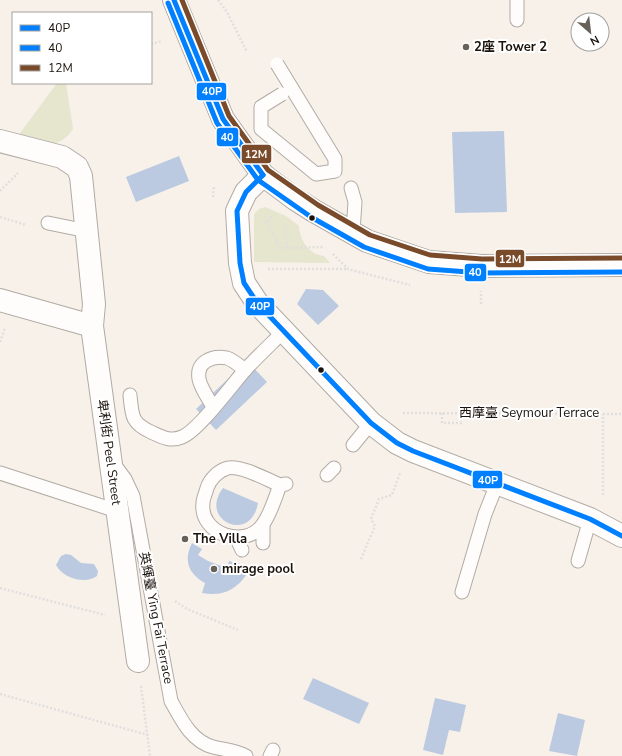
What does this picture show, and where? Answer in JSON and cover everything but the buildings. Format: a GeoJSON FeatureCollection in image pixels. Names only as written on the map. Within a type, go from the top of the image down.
{"type":"FeatureCollection","features":[{"type":"Feature","properties":{"kind":"street"},"geometry":{"type":"LineString","coordinates":[[174,0],[223,119],[263,175],[295,199],[367,241],[429,262],[482,266],[622,265]]}},
{"type":"Feature","properties":{"kind":"street","name":"卑利街 Peel Street"},"geometry":{"type":"LineString","coordinates":[[0,141],[62,157],[77,167],[81,176],[94,304],[92,326],[117,511],[120,572],[138,661]]}},
{"type":"Feature","properties":{"kind":"street"},"geometry":{"type":"LineString","coordinates":[[263,175],[246,192],[237,211],[240,263],[244,284],[250,295],[371,423],[397,443],[413,451],[590,519],[622,536]]}},
{"type":"Feature","properties":{"kind":"street"},"geometry":{"type":"LineString","coordinates":[[0,300],[92,326]]}},
{"type":"Feature","properties":{"kind":"lane"},"geometry":{"type":"LineString","coordinates":[[517,0],[517,20]]}},
{"type":"Feature","properties":{"kind":"lane"},"geometry":{"type":"LineString","coordinates":[[277,64],[335,159],[335,171],[316,174],[261,129],[261,107],[282,94]]}},
{"type":"Feature","properties":{"kind":"lane"},"geometry":{"type":"LineString","coordinates":[[351,188],[355,202],[353,232]]}},
{"type":"Feature","properties":{"kind":"lane"},"geometry":{"type":"LineString","coordinates":[[48,222],[87,231]]}},
{"type":"Feature","properties":{"kind":"lane"},"geometry":{"type":"LineString","coordinates":[[130,395],[132,415],[141,427],[169,440],[184,437],[195,428],[245,370],[284,331]]}},
{"type":"Feature","properties":{"kind":"lane"},"geometry":{"type":"LineString","coordinates":[[213,407],[200,381],[199,372],[202,363],[209,359],[228,358],[245,370]]}},
{"type":"Feature","properties":{"kind":"lane"},"geometry":{"type":"LineString","coordinates":[[353,445],[371,423]]}},
{"type":"Feature","properties":{"kind":"lane","name":"英輝臺 Ying Fai Terrace"},"geometry":{"type":"LineString","coordinates":[[110,459],[126,479],[133,496],[171,701],[186,727],[196,737],[212,747],[233,750],[246,756]]}},
{"type":"Feature","properties":{"kind":"lane"},"geometry":{"type":"LineString","coordinates":[[263,525],[239,544],[212,526],[205,517],[202,503],[209,484],[216,474],[228,468],[239,468],[283,485],[263,525],[263,543]]}},
{"type":"Feature","properties":{"kind":"lane"},"geometry":{"type":"LineString","coordinates":[[0,473],[117,511]]}},
{"type":"Feature","properties":{"kind":"lane"},"geometry":{"type":"LineString","coordinates":[[462,592],[485,514],[497,484]]}},
{"type":"Feature","properties":{"kind":"lane"},"geometry":{"type":"LineString","coordinates":[[578,561],[590,519]]}},
{"type":"Feature","properties":{"kind":"path"},"geometry":{"type":"LineString","coordinates":[[218,0],[227,12],[247,52]]}},
{"type":"Feature","properties":{"kind":"path"},"geometry":{"type":"LineString","coordinates":[[268,221],[279,248],[326,247]]}},
{"type":"Feature","properties":{"kind":"path"},"geometry":{"type":"LineString","coordinates":[[286,230],[287,248]]}},
{"type":"Feature","properties":{"kind":"path"},"geometry":{"type":"LineString","coordinates":[[266,269],[348,269]]}},
{"type":"Feature","properties":{"kind":"path"},"geometry":{"type":"LineString","coordinates":[[481,292],[481,304]]}},
{"type":"Feature","properties":{"kind":"path","name":"西摩臺 Seymour Terrace"},"geometry":{"type":"LineString","coordinates":[[403,413],[622,414]]}},
{"type":"Feature","properties":{"kind":"path"},"geometry":{"type":"LineString","coordinates":[[442,413],[442,423],[463,423]]}},
{"type":"Feature","properties":{"kind":"path"},"geometry":{"type":"LineString","coordinates":[[602,500],[603,414]]}},
{"type":"Feature","properties":{"kind":"path"},"geometry":{"type":"LineString","coordinates":[[361,559],[375,526],[371,519],[379,499],[392,495],[402,469]]}},
{"type":"Feature","properties":{"kind":"path"},"geometry":{"type":"LineString","coordinates":[[0,588],[100,614]]}},
{"type":"Feature","properties":{"kind":"path","name":"英輝臺 Ying Fai Terrace"},"geometry":{"type":"LineString","coordinates":[[173,600],[187,609],[238,630]]}},
{"type":"Feature","properties":{"kind":"path"},"geometry":{"type":"LineString","coordinates":[[138,661],[150,756]]}},
{"type":"Feature","properties":{"kind":"path"},"geometry":{"type":"LineString","coordinates":[[0,694],[148,735]]}},
{"type":"Feature","properties":{"kind":"green space"},"geometry":{"type":"Polygon","coordinates":[[[56,84],[66,84],[73,129],[67,136],[61,141],[48,144],[18,136],[56,84]]]}},
{"type":"Feature","properties":{"kind":"green space"},"geometry":{"type":"Polygon","coordinates":[[[265,207],[286,216],[299,226],[301,236],[306,246],[318,255],[324,256],[330,263],[254,262],[254,214],[259,209],[265,207]]]}},
{"type":"Feature","properties":{"kind":"water"},"geometry":{"type":"Polygon","coordinates":[[[504,131],[507,212],[455,213],[452,132],[504,131]]]}},
{"type":"Feature","properties":{"kind":"water"},"geometry":{"type":"Polygon","coordinates":[[[179,156],[189,181],[136,202],[126,177],[179,156]]]}},
{"type":"Feature","properties":{"kind":"water"},"geometry":{"type":"Polygon","coordinates":[[[306,289],[323,290],[339,306],[318,325],[297,304],[306,289]]]}},
{"type":"Feature","properties":{"kind":"water"},"geometry":{"type":"Polygon","coordinates":[[[247,361],[267,382],[216,430],[196,409],[247,361]]]}},
{"type":"Feature","properties":{"kind":"water"},"geometry":{"type":"Polygon","coordinates":[[[223,488],[258,503],[253,515],[246,523],[237,525],[228,523],[221,518],[217,510],[217,500],[223,488]]]}},
{"type":"Feature","properties":{"kind":"water","name":"mirage pool"},"geometry":{"type":"Polygon","coordinates":[[[192,543],[202,549],[198,555],[208,561],[227,568],[229,561],[240,564],[238,569],[247,574],[243,580],[228,591],[216,594],[202,593],[205,583],[191,571],[188,561],[189,550],[192,543]]]}},
{"type":"Feature","properties":{"kind":"water"},"geometry":{"type":"Polygon","coordinates":[[[66,554],[71,555],[81,563],[94,564],[98,571],[97,576],[92,579],[81,580],[69,577],[59,570],[56,565],[61,556],[66,554]]]}},
{"type":"Feature","properties":{"kind":"water"},"geometry":{"type":"Polygon","coordinates":[[[313,678],[369,703],[359,724],[303,699],[313,678]]]}},
{"type":"Feature","properties":{"kind":"water"},"geometry":{"type":"Polygon","coordinates":[[[435,698],[466,705],[460,732],[449,730],[443,755],[423,750],[435,698]]]}},
{"type":"Feature","properties":{"kind":"water"},"geometry":{"type":"Polygon","coordinates":[[[558,713],[585,720],[577,756],[549,751],[558,713]]]}},
{"type":"Feature","properties":{"kind":"transit line","name":"40P"},"geometry":{"type":"LineString","coordinates":[[174,0],[223,119],[263,175]]}},
{"type":"Feature","properties":{"kind":"transit line","name":"12M"},"geometry":{"type":"LineString","coordinates":[[182,0],[229,116],[268,170],[318,205],[370,235],[430,255],[482,259],[622,258]]}},
{"type":"Feature","properties":{"kind":"transit line","name":"40"},"geometry":{"type":"LineString","coordinates":[[168,3],[217,123],[258,180],[311,217],[364,247],[428,269],[482,273],[622,272]]}},
{"type":"Feature","properties":{"kind":"transit line","name":"40P"},"geometry":{"type":"LineString","coordinates":[[263,175],[246,192],[237,211],[240,263],[244,283],[258,304],[371,423],[397,443],[413,451],[590,519],[622,536]]}},
{"type":"Feature","properties":{"kind":"place","name":"2座 Tower 2"},"geometry":{"type":"Point","coordinates":[466,47]}},
{"type":"Feature","properties":{"kind":"place","name":"The Villa"},"geometry":{"type":"Point","coordinates":[185,539]}},
{"type":"Feature","properties":{"kind":"place","name":"mirage pool"},"geometry":{"type":"Point","coordinates":[214,569]}}]}
